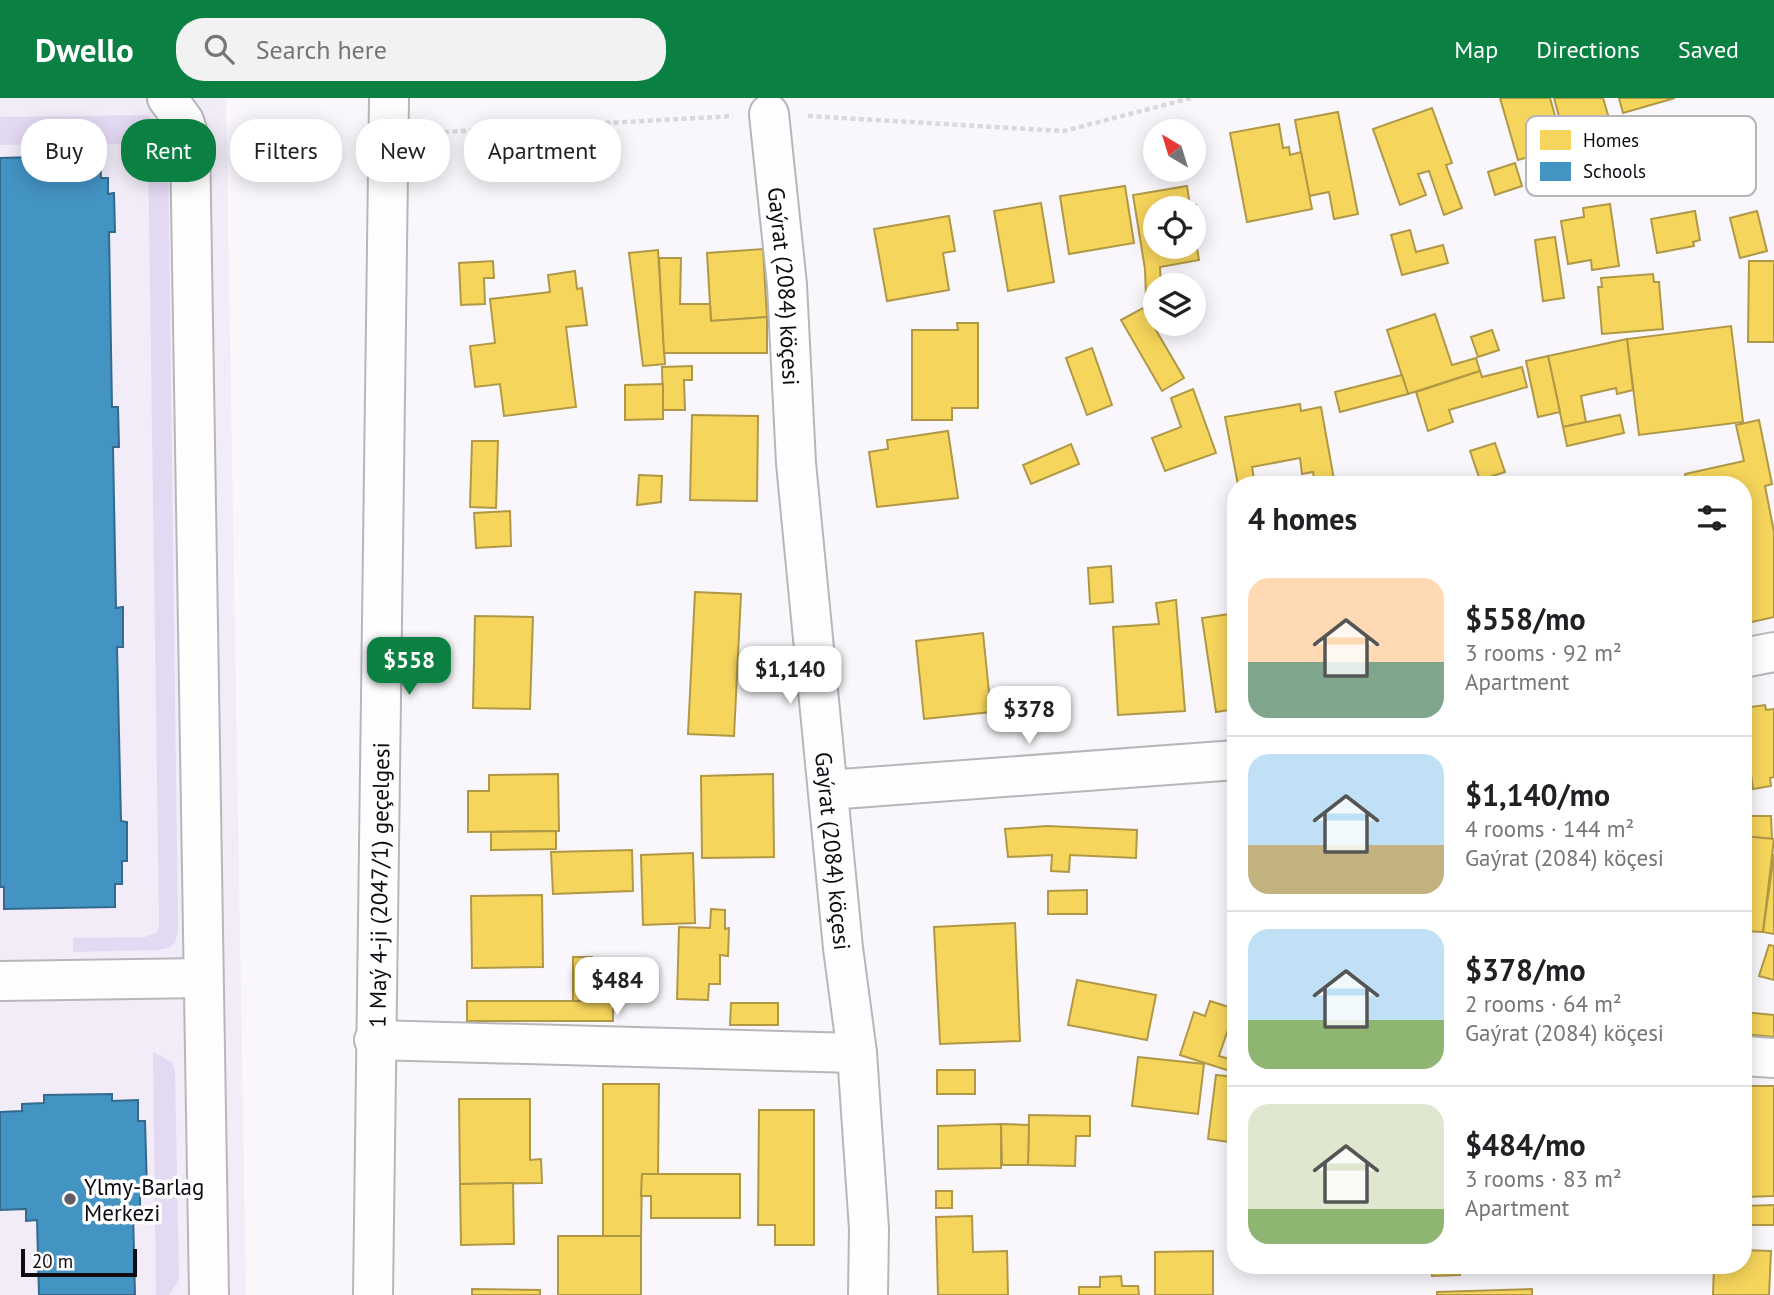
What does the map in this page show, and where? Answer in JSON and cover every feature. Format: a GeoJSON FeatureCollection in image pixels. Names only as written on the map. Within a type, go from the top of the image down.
{"type":"FeatureCollection","features":[{"type":"Feature","properties":{"kind":"street"},"geometry":{"type":"LineString","coordinates":[[167,98],[184,121],[190,140],[209,1295]]}},
{"type":"Feature","properties":{"kind":"street","name":"1 Maý 4-ji (2047/1) geçelgesi"},"geometry":{"type":"LineString","coordinates":[[373,1295],[374,1040],[389,98]]}},
{"type":"Feature","properties":{"kind":"street","name":"Gaýrat (2084) köçesi"},"geometry":{"type":"LineString","coordinates":[[769,114],[788,285],[796,463],[828,790],[858,1054],[869,1229],[868,1295]]}},
{"type":"Feature","properties":{"kind":"street"},"geometry":{"type":"LineString","coordinates":[[1752,656],[1774,652]]}},
{"type":"Feature","properties":{"kind":"street"},"geometry":{"type":"LineString","coordinates":[[828,790],[1227,761]]}},
{"type":"Feature","properties":{"kind":"street"},"geometry":{"type":"LineString","coordinates":[[0,981],[203,978]]}},
{"type":"Feature","properties":{"kind":"street"},"geometry":{"type":"LineString","coordinates":[[374,1040],[858,1054]]}},
{"type":"Feature","properties":{"kind":"street"},"geometry":{"type":"LineString","coordinates":[[1752,1056],[1774,1058]]}},
{"type":"Feature","properties":{"kind":"shaded area"},"geometry":{"type":"Polygon","coordinates":[[[0,98],[226,98],[246,1295],[0,1295],[0,98]]]}},
{"type":"Feature","properties":{"kind":"shaded area"},"geometry":{"type":"Polygon","coordinates":[[[148,115],[153,119],[121,119],[121,144],[107,144],[107,119],[21,119],[21,145],[0,145],[0,117],[148,115]]]}},
{"type":"Feature","properties":{"kind":"shaded area"},"geometry":{"type":"Polygon","coordinates":[[[149,182],[168,182],[178,932],[175,942],[169,948],[73,952],[73,938],[145,937],[157,932],[149,182]]]}},
{"type":"Feature","properties":{"kind":"shaded area"},"geometry":{"type":"Polygon","coordinates":[[[153,1052],[172,1062],[175,1071],[179,1280],[169,1295],[156,1295],[153,1052]]]}},
{"type":"Feature","properties":{"kind":"building: Homes"},"geometry":{"type":"Polygon","coordinates":[[[1500,98],[1550,98],[1555,116],[1526,116],[1526,158],[1518,160],[1500,98]]]}},
{"type":"Feature","properties":{"kind":"building: Homes"},"geometry":{"type":"Polygon","coordinates":[[[1554,98],[1603,98],[1608,116],[1559,116],[1554,98]]]}},
{"type":"Feature","properties":{"kind":"building: Homes"},"geometry":{"type":"Polygon","coordinates":[[[1619,98],[1675,98],[1623,113],[1619,98]]]}},
{"type":"Feature","properties":{"kind":"building: Homes"},"geometry":{"type":"Polygon","coordinates":[[[1432,108],[1452,163],[1446,165],[1462,208],[1444,215],[1429,171],[1418,174],[1426,195],[1400,205],[1373,129],[1432,108]]]}},
{"type":"Feature","properties":{"kind":"building: Homes"},"geometry":{"type":"Polygon","coordinates":[[[1338,112],[1358,214],[1334,219],[1329,192],[1309,196],[1295,120],[1338,112]]]}},
{"type":"Feature","properties":{"kind":"building: Homes"},"geometry":{"type":"Polygon","coordinates":[[[1279,124],[1283,148],[1289,147],[1290,155],[1301,152],[1312,209],[1247,222],[1230,133],[1279,124]]]}},
{"type":"Feature","properties":{"kind":"building: Homes"},"geometry":{"type":"Polygon","coordinates":[[[1515,163],[1522,186],[1495,195],[1488,172],[1515,163]]]}},
{"type":"Feature","properties":{"kind":"building: Homes"},"geometry":{"type":"Polygon","coordinates":[[[1125,186],[1134,243],[1069,254],[1060,196],[1125,186]]]}},
{"type":"Feature","properties":{"kind":"building: Homes"},"geometry":{"type":"Polygon","coordinates":[[[1187,186],[1188,196],[1143,196],[1143,257],[1133,195],[1187,186]]]}},
{"type":"Feature","properties":{"kind":"building: Homes"},"geometry":{"type":"Polygon","coordinates":[[[1041,203],[1054,282],[1008,291],[994,211],[1041,203]]]}},
{"type":"Feature","properties":{"kind":"building: Homes"},"geometry":{"type":"Polygon","coordinates":[[[1610,204],[1619,266],[1592,270],[1591,260],[1568,264],[1561,221],[1584,217],[1583,208],[1610,204]]]}},
{"type":"Feature","properties":{"kind":"building: Homes"},"geometry":{"type":"Polygon","coordinates":[[[1695,211],[1700,240],[1693,242],[1694,246],[1657,253],[1651,219],[1695,211]]]}},
{"type":"Feature","properties":{"kind":"building: Homes"},"geometry":{"type":"Polygon","coordinates":[[[1757,211],[1767,251],[1740,258],[1730,218],[1757,211]]]}},
{"type":"Feature","properties":{"kind":"building: Homes"},"geometry":{"type":"Polygon","coordinates":[[[949,216],[955,251],[943,253],[949,290],[887,301],[874,229],[949,216]]]}},
{"type":"Feature","properties":{"kind":"building: Homes"},"geometry":{"type":"Polygon","coordinates":[[[1410,230],[1416,252],[1443,245],[1448,263],[1402,275],[1391,235],[1410,230]]]}},
{"type":"Feature","properties":{"kind":"building: Homes"},"geometry":{"type":"Polygon","coordinates":[[[1555,237],[1564,298],[1543,301],[1535,240],[1555,237]]]}},
{"type":"Feature","properties":{"kind":"building: Homes"},"geometry":{"type":"Polygon","coordinates":[[[763,249],[767,317],[711,321],[707,253],[763,249]]]}},
{"type":"Feature","properties":{"kind":"building: Homes"},"geometry":{"type":"Polygon","coordinates":[[[658,250],[665,364],[643,366],[629,253],[658,250]]]}},
{"type":"Feature","properties":{"kind":"building: Homes"},"geometry":{"type":"Polygon","coordinates":[[[659,258],[681,258],[680,304],[710,304],[711,321],[767,317],[767,353],[664,353],[659,258]]]}},
{"type":"Feature","properties":{"kind":"building: Homes"},"geometry":{"type":"Polygon","coordinates":[[[1143,259],[1199,259],[1160,267],[1160,273],[1145,273],[1143,259]]]}},
{"type":"Feature","properties":{"kind":"building: Homes"},"geometry":{"type":"Polygon","coordinates":[[[493,261],[494,278],[484,278],[485,304],[461,305],[459,263],[493,261]]]}},
{"type":"Feature","properties":{"kind":"building: Homes"},"geometry":{"type":"Polygon","coordinates":[[[1749,261],[1774,261],[1774,342],[1748,342],[1749,261]]]}},
{"type":"Feature","properties":{"kind":"building: Homes"},"geometry":{"type":"Polygon","coordinates":[[[575,271],[577,289],[582,288],[587,325],[566,327],[576,407],[504,416],[500,384],[475,387],[470,346],[495,343],[490,299],[550,292],[548,275],[575,271]]]}},
{"type":"Feature","properties":{"kind":"building: Homes"},"geometry":{"type":"Polygon","coordinates":[[[1653,274],[1654,282],[1659,282],[1663,329],[1602,334],[1598,287],[1602,287],[1601,278],[1653,274]]]}},
{"type":"Feature","properties":{"kind":"building: Homes"},"geometry":{"type":"Polygon","coordinates":[[[1143,308],[1143,336],[1159,336],[1184,378],[1162,391],[1121,320],[1143,308]]]}},
{"type":"Feature","properties":{"kind":"building: Homes"},"geometry":{"type":"Polygon","coordinates":[[[1435,314],[1452,365],[1476,358],[1480,371],[1408,394],[1387,330],[1435,314]]]}},
{"type":"Feature","properties":{"kind":"building: Homes"},"geometry":{"type":"Polygon","coordinates":[[[957,323],[978,323],[978,408],[952,408],[952,420],[912,420],[912,330],[958,330],[957,323]]]}},
{"type":"Feature","properties":{"kind":"building: Homes"},"geometry":{"type":"Polygon","coordinates":[[[1731,326],[1743,422],[1639,435],[1627,339],[1731,326]]]}},
{"type":"Feature","properties":{"kind":"building: Homes"},"geometry":{"type":"Polygon","coordinates":[[[1492,330],[1499,350],[1478,357],[1471,337],[1492,330]]]}},
{"type":"Feature","properties":{"kind":"building: Homes"},"geometry":{"type":"Polygon","coordinates":[[[1627,339],[1633,390],[1617,394],[1616,388],[1581,396],[1586,422],[1563,427],[1548,356],[1627,339]]]}},
{"type":"Feature","properties":{"kind":"building: Homes"},"geometry":{"type":"Polygon","coordinates":[[[1092,348],[1112,405],[1087,415],[1066,358],[1092,348]]]}},
{"type":"Feature","properties":{"kind":"building: Homes"},"geometry":{"type":"Polygon","coordinates":[[[1548,356],[1560,412],[1538,417],[1526,361],[1548,356]]]}},
{"type":"Feature","properties":{"kind":"building: Homes"},"geometry":{"type":"Polygon","coordinates":[[[692,366],[692,380],[684,380],[685,410],[663,410],[662,367],[692,366]]]}},
{"type":"Feature","properties":{"kind":"building: Homes"},"geometry":{"type":"Polygon","coordinates":[[[1522,367],[1527,387],[1449,410],[1453,422],[1428,431],[1416,392],[1480,371],[1482,377],[1522,367]]]}},
{"type":"Feature","properties":{"kind":"building: Homes"},"geometry":{"type":"Polygon","coordinates":[[[1402,375],[1408,394],[1340,412],[1335,392],[1402,375]]]}},
{"type":"Feature","properties":{"kind":"building: Homes"},"geometry":{"type":"Polygon","coordinates":[[[663,384],[663,419],[625,420],[625,385],[663,384]]]}},
{"type":"Feature","properties":{"kind":"building: Homes"},"geometry":{"type":"Polygon","coordinates":[[[1193,389],[1216,453],[1165,471],[1152,438],[1181,427],[1171,398],[1193,389]]]}},
{"type":"Feature","properties":{"kind":"building: Homes"},"geometry":{"type":"Polygon","coordinates":[[[1300,404],[1301,411],[1321,407],[1333,476],[1314,476],[1313,472],[1302,474],[1300,458],[1252,467],[1254,476],[1236,476],[1225,417],[1300,404]]]}},
{"type":"Feature","properties":{"kind":"building: Homes"},"geometry":{"type":"Polygon","coordinates":[[[692,415],[758,416],[757,501],[690,500],[692,415]]]}},
{"type":"Feature","properties":{"kind":"building: Homes"},"geometry":{"type":"Polygon","coordinates":[[[1620,415],[1624,433],[1567,446],[1563,427],[1620,415]]]}},
{"type":"Feature","properties":{"kind":"building: Homes"},"geometry":{"type":"Polygon","coordinates":[[[1759,420],[1772,484],[1765,486],[1774,532],[1774,617],[1752,622],[1752,476],[1685,474],[1744,461],[1736,425],[1759,420]]]}},
{"type":"Feature","properties":{"kind":"building: Homes"},"geometry":{"type":"Polygon","coordinates":[[[948,431],[958,498],[877,507],[869,452],[888,449],[887,440],[948,431]]]}},
{"type":"Feature","properties":{"kind":"building: Homes"},"geometry":{"type":"Polygon","coordinates":[[[472,441],[498,441],[496,508],[470,507],[472,441]]]}},
{"type":"Feature","properties":{"kind":"building: Homes"},"geometry":{"type":"Polygon","coordinates":[[[1495,443],[1505,472],[1479,476],[1470,451],[1495,443]]]}},
{"type":"Feature","properties":{"kind":"building: Homes"},"geometry":{"type":"Polygon","coordinates":[[[1071,444],[1079,464],[1031,484],[1023,465],[1071,444]]]}},
{"type":"Feature","properties":{"kind":"building: Homes"},"geometry":{"type":"Polygon","coordinates":[[[639,475],[662,476],[661,502],[637,505],[639,475]]]}},
{"type":"Feature","properties":{"kind":"building: Homes"},"geometry":{"type":"Polygon","coordinates":[[[510,511],[511,546],[476,548],[474,513],[510,511]]]}},
{"type":"Feature","properties":{"kind":"building: Homes"},"geometry":{"type":"Polygon","coordinates":[[[1111,566],[1113,602],[1090,604],[1088,568],[1111,566]]]}},
{"type":"Feature","properties":{"kind":"building: Homes"},"geometry":{"type":"Polygon","coordinates":[[[695,592],[741,594],[734,736],[688,734],[695,592]]]}},
{"type":"Feature","properties":{"kind":"building: Homes"},"geometry":{"type":"Polygon","coordinates":[[[1176,600],[1185,711],[1118,715],[1113,627],[1159,624],[1156,603],[1176,600]]]}},
{"type":"Feature","properties":{"kind":"building: Homes"},"geometry":{"type":"Polygon","coordinates":[[[1227,614],[1227,710],[1216,712],[1202,618],[1227,614]]]}},
{"type":"Feature","properties":{"kind":"building: Homes"},"geometry":{"type":"Polygon","coordinates":[[[475,616],[533,617],[530,709],[473,708],[475,616]]]}},
{"type":"Feature","properties":{"kind":"building: Homes"},"geometry":{"type":"Polygon","coordinates":[[[983,633],[991,712],[924,719],[916,641],[983,633]]]}},
{"type":"Feature","properties":{"kind":"building: Homes"},"geometry":{"type":"Polygon","coordinates":[[[1055,694],[1058,719],[1027,723],[1024,697],[1055,694]]]}},
{"type":"Feature","properties":{"kind":"building: Homes"},"geometry":{"type":"Polygon","coordinates":[[[1765,705],[1766,710],[1774,709],[1774,777],[1770,778],[1771,786],[1753,789],[1752,782],[1752,707],[1765,705]]]}},
{"type":"Feature","properties":{"kind":"building: Homes"},"geometry":{"type":"Polygon","coordinates":[[[558,774],[559,831],[468,832],[468,791],[489,791],[489,775],[558,774]]]}},
{"type":"Feature","properties":{"kind":"building: Homes"},"geometry":{"type":"Polygon","coordinates":[[[773,774],[774,857],[702,858],[701,776],[773,774]]]}},
{"type":"Feature","properties":{"kind":"building: Homes"},"geometry":{"type":"Polygon","coordinates":[[[1752,816],[1771,816],[1772,839],[1752,837],[1752,816]]]}},
{"type":"Feature","properties":{"kind":"building: Homes"},"geometry":{"type":"Polygon","coordinates":[[[1047,826],[1137,830],[1136,858],[1070,855],[1069,872],[1051,871],[1052,855],[1008,857],[1005,829],[1047,826]]]}},
{"type":"Feature","properties":{"kind":"building: Homes"},"geometry":{"type":"Polygon","coordinates":[[[556,831],[556,849],[491,850],[491,832],[556,831]]]}},
{"type":"Feature","properties":{"kind":"building: Homes"},"geometry":{"type":"Polygon","coordinates":[[[1752,837],[1774,839],[1763,932],[1752,931],[1752,837]]]}},
{"type":"Feature","properties":{"kind":"building: Homes"},"geometry":{"type":"Polygon","coordinates":[[[632,850],[633,891],[553,894],[551,852],[632,850]]]}},
{"type":"Feature","properties":{"kind":"building: Homes"},"geometry":{"type":"Polygon","coordinates":[[[693,853],[695,923],[643,925],[641,855],[693,853]]]}},
{"type":"Feature","properties":{"kind":"building: Homes"},"geometry":{"type":"Polygon","coordinates":[[[1774,854],[1774,934],[1763,932],[1774,854]]]}},
{"type":"Feature","properties":{"kind":"building: Homes"},"geometry":{"type":"Polygon","coordinates":[[[1087,890],[1087,914],[1048,914],[1048,891],[1087,890]]]}},
{"type":"Feature","properties":{"kind":"building: Homes"},"geometry":{"type":"Polygon","coordinates":[[[542,895],[543,967],[472,968],[471,896],[542,895]]]}},
{"type":"Feature","properties":{"kind":"building: Homes"},"geometry":{"type":"Polygon","coordinates":[[[711,909],[725,910],[725,929],[729,928],[728,956],[720,955],[720,984],[709,984],[708,1000],[677,999],[679,927],[710,928],[711,909]]]}},
{"type":"Feature","properties":{"kind":"building: Homes"},"geometry":{"type":"Polygon","coordinates":[[[1015,923],[1020,1041],[940,1044],[934,927],[1015,923]]]}},
{"type":"Feature","properties":{"kind":"building: Homes"},"geometry":{"type":"Polygon","coordinates":[[[1769,945],[1774,946],[1774,980],[1759,976],[1769,945]]]}},
{"type":"Feature","properties":{"kind":"building: Homes"},"geometry":{"type":"Polygon","coordinates":[[[573,957],[592,957],[592,1002],[573,1002],[573,957]]]}},
{"type":"Feature","properties":{"kind":"building: Homes"},"geometry":{"type":"Polygon","coordinates":[[[1077,980],[1156,995],[1147,1040],[1068,1025],[1077,980]]]}},
{"type":"Feature","properties":{"kind":"building: Homes"},"geometry":{"type":"Polygon","coordinates":[[[467,1001],[613,1001],[613,1021],[467,1021],[467,1001]]]}},
{"type":"Feature","properties":{"kind":"building: Homes"},"geometry":{"type":"Polygon","coordinates":[[[1210,1001],[1227,1006],[1227,1032],[1219,1056],[1227,1058],[1227,1070],[1180,1055],[1194,1012],[1205,1016],[1210,1001]]]}},
{"type":"Feature","properties":{"kind":"building: Homes"},"geometry":{"type":"Polygon","coordinates":[[[731,1003],[778,1003],[778,1025],[730,1025],[731,1003]]]}},
{"type":"Feature","properties":{"kind":"building: Homes"},"geometry":{"type":"Polygon","coordinates":[[[1752,1013],[1774,1015],[1774,1037],[1752,1035],[1752,1013]]]}},
{"type":"Feature","properties":{"kind":"building: Homes"},"geometry":{"type":"Polygon","coordinates":[[[1138,1057],[1204,1064],[1198,1114],[1132,1106],[1138,1057]]]}},
{"type":"Feature","properties":{"kind":"building: Homes"},"geometry":{"type":"Polygon","coordinates":[[[937,1070],[975,1070],[975,1094],[937,1094],[937,1070]]]}},
{"type":"Feature","properties":{"kind":"building: Homes"},"geometry":{"type":"Polygon","coordinates":[[[1216,1075],[1227,1076],[1227,1142],[1208,1139],[1216,1075]]]}},
{"type":"Feature","properties":{"kind":"building: Homes"},"geometry":{"type":"Polygon","coordinates":[[[603,1084],[659,1084],[658,1174],[642,1174],[641,1236],[603,1236],[603,1084]]]}},
{"type":"Feature","properties":{"kind":"building: Homes"},"geometry":{"type":"Polygon","coordinates":[[[1752,1086],[1774,1086],[1774,1196],[1752,1197],[1752,1086]]]}},
{"type":"Feature","properties":{"kind":"building: Homes"},"geometry":{"type":"Polygon","coordinates":[[[459,1099],[530,1099],[530,1160],[541,1159],[542,1183],[460,1184],[459,1099]]]}},
{"type":"Feature","properties":{"kind":"building: Homes"},"geometry":{"type":"Polygon","coordinates":[[[759,1110],[814,1110],[814,1245],[775,1245],[775,1225],[758,1225],[759,1110]]]}},
{"type":"Feature","properties":{"kind":"building: Homes"},"geometry":{"type":"Polygon","coordinates":[[[1029,1115],[1090,1116],[1090,1136],[1076,1136],[1075,1166],[1028,1165],[1029,1115]]]}},
{"type":"Feature","properties":{"kind":"building: Homes"},"geometry":{"type":"Polygon","coordinates":[[[1001,1124],[1029,1125],[1028,1165],[1002,1165],[1001,1124]]]}},
{"type":"Feature","properties":{"kind":"building: Homes"},"geometry":{"type":"Polygon","coordinates":[[[1001,1124],[1001,1168],[938,1169],[938,1126],[1001,1124]]]}},
{"type":"Feature","properties":{"kind":"building: Homes"},"geometry":{"type":"Polygon","coordinates":[[[642,1174],[740,1174],[740,1218],[651,1218],[651,1196],[641,1196],[642,1174]]]}},
{"type":"Feature","properties":{"kind":"building: Homes"},"geometry":{"type":"Polygon","coordinates":[[[513,1183],[514,1244],[461,1245],[460,1184],[513,1183]]]}},
{"type":"Feature","properties":{"kind":"building: Homes"},"geometry":{"type":"Polygon","coordinates":[[[936,1191],[952,1191],[952,1208],[936,1208],[936,1191]]]}},
{"type":"Feature","properties":{"kind":"building: Homes"},"geometry":{"type":"Polygon","coordinates":[[[1774,1205],[1774,1225],[1752,1225],[1752,1206],[1774,1205]]]}},
{"type":"Feature","properties":{"kind":"building: Homes"},"geometry":{"type":"Polygon","coordinates":[[[972,1216],[973,1252],[1007,1251],[1008,1295],[938,1295],[936,1217],[972,1216]]]}},
{"type":"Feature","properties":{"kind":"building: Homes"},"geometry":{"type":"Polygon","coordinates":[[[558,1236],[641,1236],[641,1295],[558,1295],[558,1236]]]}},
{"type":"Feature","properties":{"kind":"building: Homes"},"geometry":{"type":"Polygon","coordinates":[[[1752,1250],[1771,1251],[1769,1295],[1713,1295],[1714,1274],[1752,1274],[1752,1250]]]}},
{"type":"Feature","properties":{"kind":"building: Homes"},"geometry":{"type":"Polygon","coordinates":[[[1213,1251],[1213,1295],[1155,1295],[1155,1252],[1213,1251]]]}},
{"type":"Feature","properties":{"kind":"building: Homes"},"geometry":{"type":"Polygon","coordinates":[[[1432,1274],[1460,1274],[1460,1275],[1432,1274]]]}},
{"type":"Feature","properties":{"kind":"building: Homes"},"geometry":{"type":"Polygon","coordinates":[[[1121,1276],[1122,1286],[1138,1286],[1139,1295],[1079,1295],[1079,1287],[1100,1287],[1100,1277],[1121,1276]]]}},
{"type":"Feature","properties":{"kind":"building: Homes"},"geometry":{"type":"Polygon","coordinates":[[[472,1289],[540,1290],[540,1295],[472,1295],[472,1289]]]}},
{"type":"Feature","properties":{"kind":"building: Homes"},"geometry":{"type":"Polygon","coordinates":[[[1532,1289],[1532,1295],[1437,1295],[1437,1292],[1532,1289]]]}},
{"type":"Feature","properties":{"kind":"building: Schools"},"geometry":{"type":"Polygon","coordinates":[[[21,157],[21,182],[107,182],[108,178],[108,194],[114,193],[115,232],[109,232],[112,407],[118,407],[119,447],[113,447],[116,608],[123,607],[123,647],[117,647],[121,821],[127,822],[127,861],[122,861],[122,884],[115,884],[115,907],[4,909],[4,887],[0,887],[0,158],[21,157]]]}},
{"type":"Feature","properties":{"kind":"building: Schools","name":"Ylmy-Barlag Merkezi"},"geometry":{"type":"Polygon","coordinates":[[[112,1094],[112,1101],[138,1100],[138,1121],[145,1121],[147,1189],[140,1189],[140,1211],[133,1212],[135,1295],[39,1295],[37,1220],[26,1221],[26,1209],[0,1210],[0,1112],[22,1111],[22,1104],[44,1103],[44,1095],[112,1094]]]}},
{"type":"Feature","properties":{"kind":"place","name":"Ylmy-Barlag Merkezi"},"geometry":{"type":"Point","coordinates":[70,1199]}}]}
